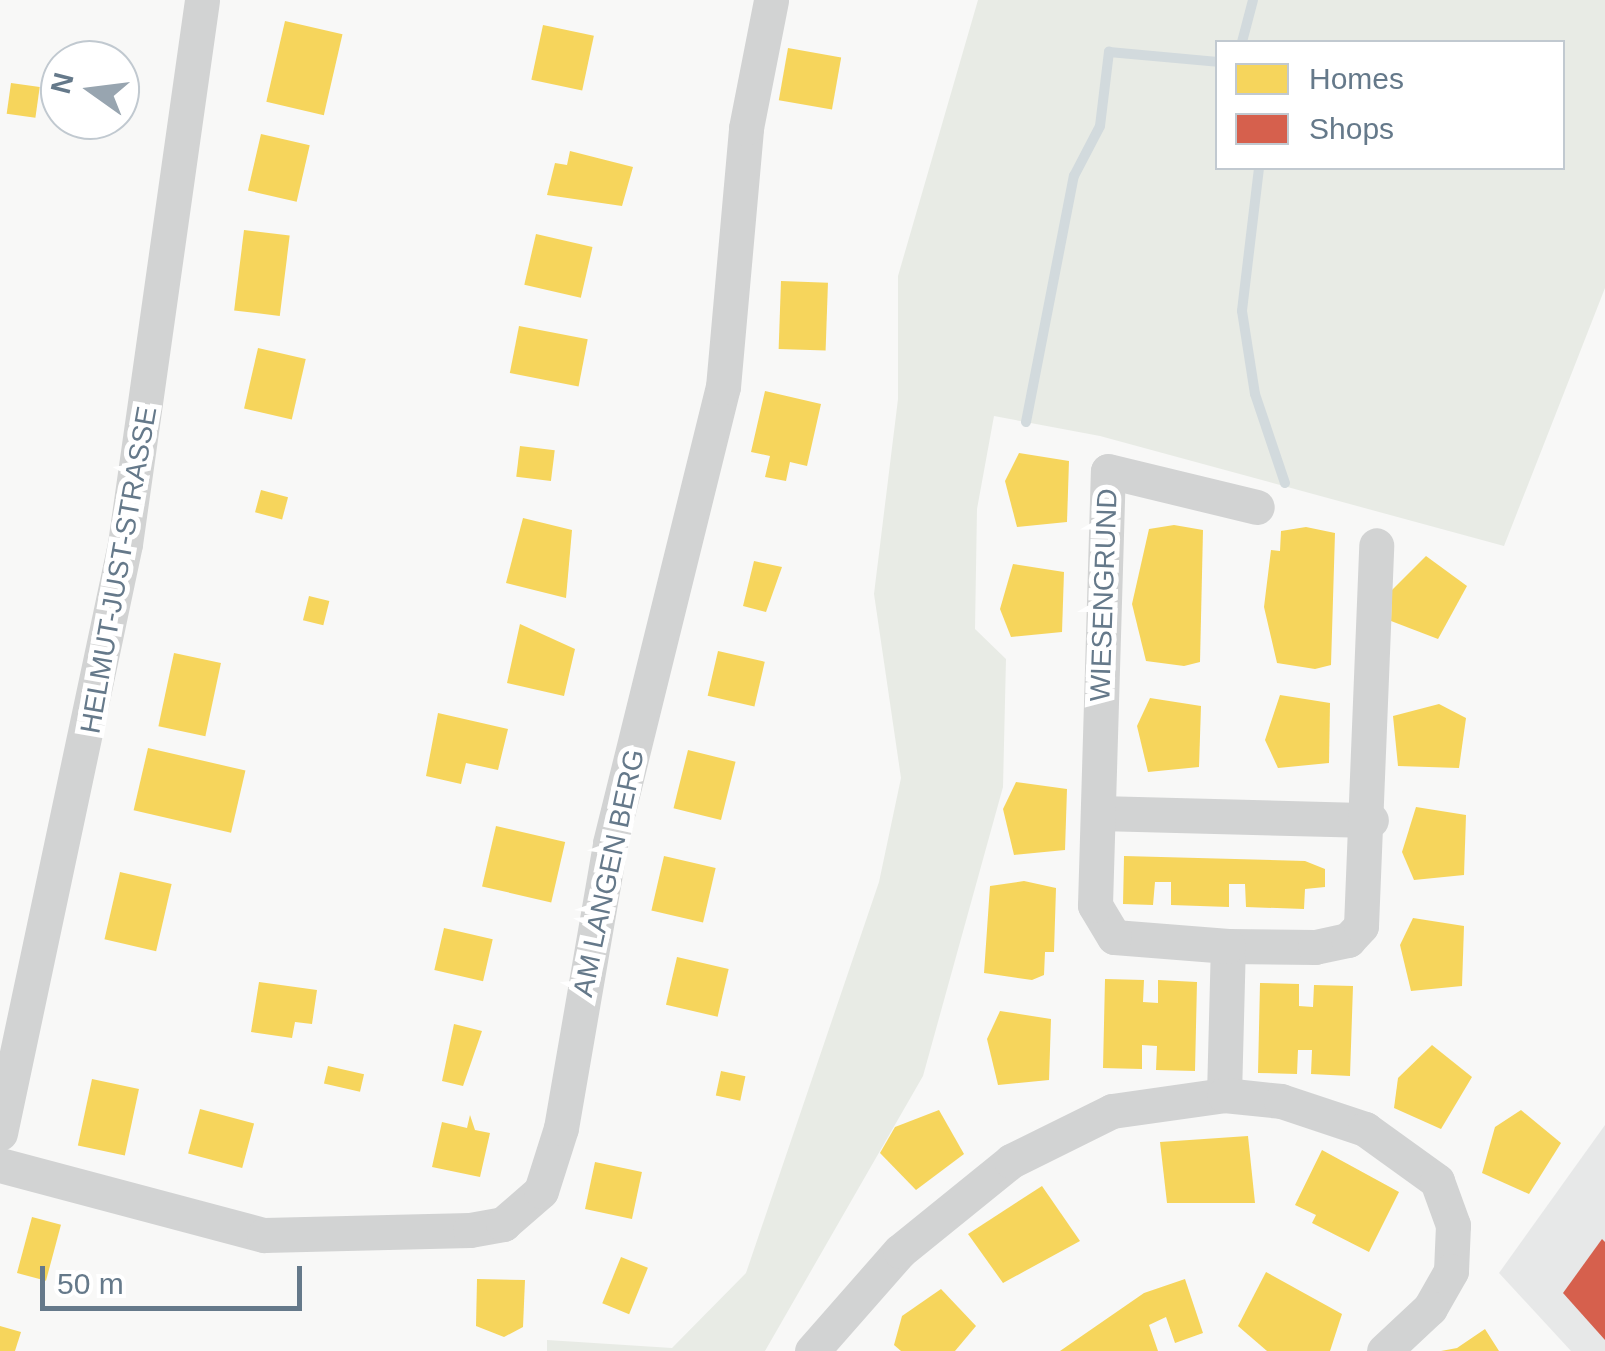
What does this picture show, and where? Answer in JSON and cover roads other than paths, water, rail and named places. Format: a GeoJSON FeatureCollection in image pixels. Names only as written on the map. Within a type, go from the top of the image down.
{"type":"FeatureCollection","features":[{"type":"Feature","properties":{"kind":"street","name":"HELMUT-JUST-STRASSE"},"geometry":{"type":"LineString","coordinates":[[0,1134],[126,544],[202,0]]}},
{"type":"Feature","properties":{"kind":"street","name":"AM LANGEN BERG"},"geometry":{"type":"LineString","coordinates":[[0,1165],[264,1235],[470,1230],[503,1224],[541,1191],[561,1128],[610,842],[723,387],[746,128],[771,0]]}},
{"type":"Feature","properties":{"kind":"street","name":"WIESENGRUND"},"geometry":{"type":"LineString","coordinates":[[1257,507],[1108,471],[1095,905],[1114,937],[1228,946],[1348,940],[1366,907],[1376,545]]}},
{"type":"Feature","properties":{"kind":"street"},"geometry":{"type":"LineString","coordinates":[[1098,813],[1371,820]]}},
{"type":"Feature","properties":{"kind":"street"},"geometry":{"type":"LineString","coordinates":[[1224,1094],[1228,946]]}},
{"type":"Feature","properties":{"kind":"street"},"geometry":{"type":"LineString","coordinates":[[812,1351],[900,1251],[1011,1161],[1112,1111],[1224,1094],[1355,1125],[1411,1154],[1437,1180],[1453,1225],[1451,1271],[1430,1308],[1384,1351]]}},
{"type":"Feature","properties":{"kind":"waterway"},"geometry":{"type":"LineString","coordinates":[[1243,40],[1253,0]]}},
{"type":"Feature","properties":{"kind":"waterway"},"geometry":{"type":"LineString","coordinates":[[1026,422],[1074,176],[1100,126],[1109,52],[1215,62]]}},
{"type":"Feature","properties":{"kind":"waterway"},"geometry":{"type":"LineString","coordinates":[[1259,170],[1242,311],[1255,394],[1285,483]]}}]}
